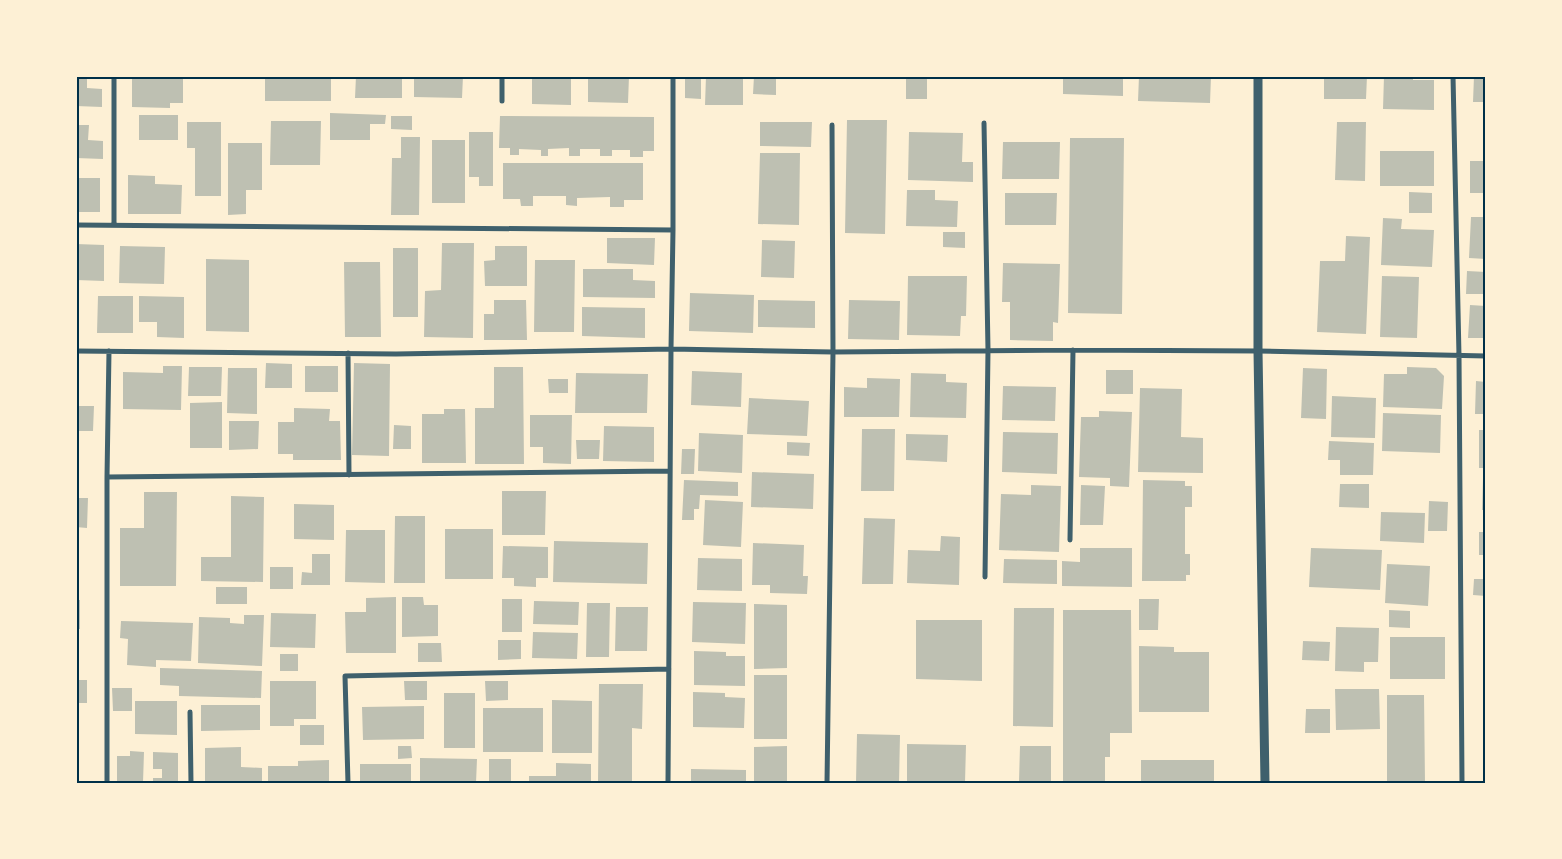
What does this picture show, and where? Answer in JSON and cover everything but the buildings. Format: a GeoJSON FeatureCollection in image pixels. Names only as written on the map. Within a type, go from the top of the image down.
{"type":"FeatureCollection","features":[{"type":"Feature","properties":{"kind":"street"},"geometry":{"type":"LineString","coordinates":[[114,76],[114,224]]}},
{"type":"Feature","properties":{"kind":"street"},"geometry":{"type":"LineString","coordinates":[[502,76],[502,101]]}},
{"type":"Feature","properties":{"kind":"street"},"geometry":{"type":"LineString","coordinates":[[668,783],[671,349],[674,230],[673,76]]}},
{"type":"Feature","properties":{"kind":"street"},"geometry":{"type":"LineString","coordinates":[[1258,76],[1258,351],[1265,783]]}},
{"type":"Feature","properties":{"kind":"street"},"geometry":{"type":"LineString","coordinates":[[1454,76],[1459,356],[1462,783]]}},
{"type":"Feature","properties":{"kind":"street"},"geometry":{"type":"LineString","coordinates":[[984,123],[988,350],[985,577]]}},
{"type":"Feature","properties":{"kind":"street"},"geometry":{"type":"LineString","coordinates":[[827,783],[833,352],[832,125]]}},
{"type":"Feature","properties":{"kind":"street"},"geometry":{"type":"LineString","coordinates":[[76,225],[674,230]]}},
{"type":"Feature","properties":{"kind":"street"},"geometry":{"type":"LineString","coordinates":[[76,351],[348,353],[671,349],[833,352],[1074,350],[1258,351],[1486,356]]}},
{"type":"Feature","properties":{"kind":"street"},"geometry":{"type":"LineString","coordinates":[[1070,540],[1074,350]]}},
{"type":"Feature","properties":{"kind":"street"},"geometry":{"type":"LineString","coordinates":[[107,783],[109,351]]}},
{"type":"Feature","properties":{"kind":"street"},"geometry":{"type":"LineString","coordinates":[[348,353],[348,475]]}},
{"type":"Feature","properties":{"kind":"street"},"geometry":{"type":"LineString","coordinates":[[107,477],[670,472]]}},
{"type":"Feature","properties":{"kind":"street"},"geometry":{"type":"LineString","coordinates":[[348,783],[345,676],[669,669]]}},
{"type":"Feature","properties":{"kind":"street"},"geometry":{"type":"LineString","coordinates":[[190,712],[191,783]]}}]}
